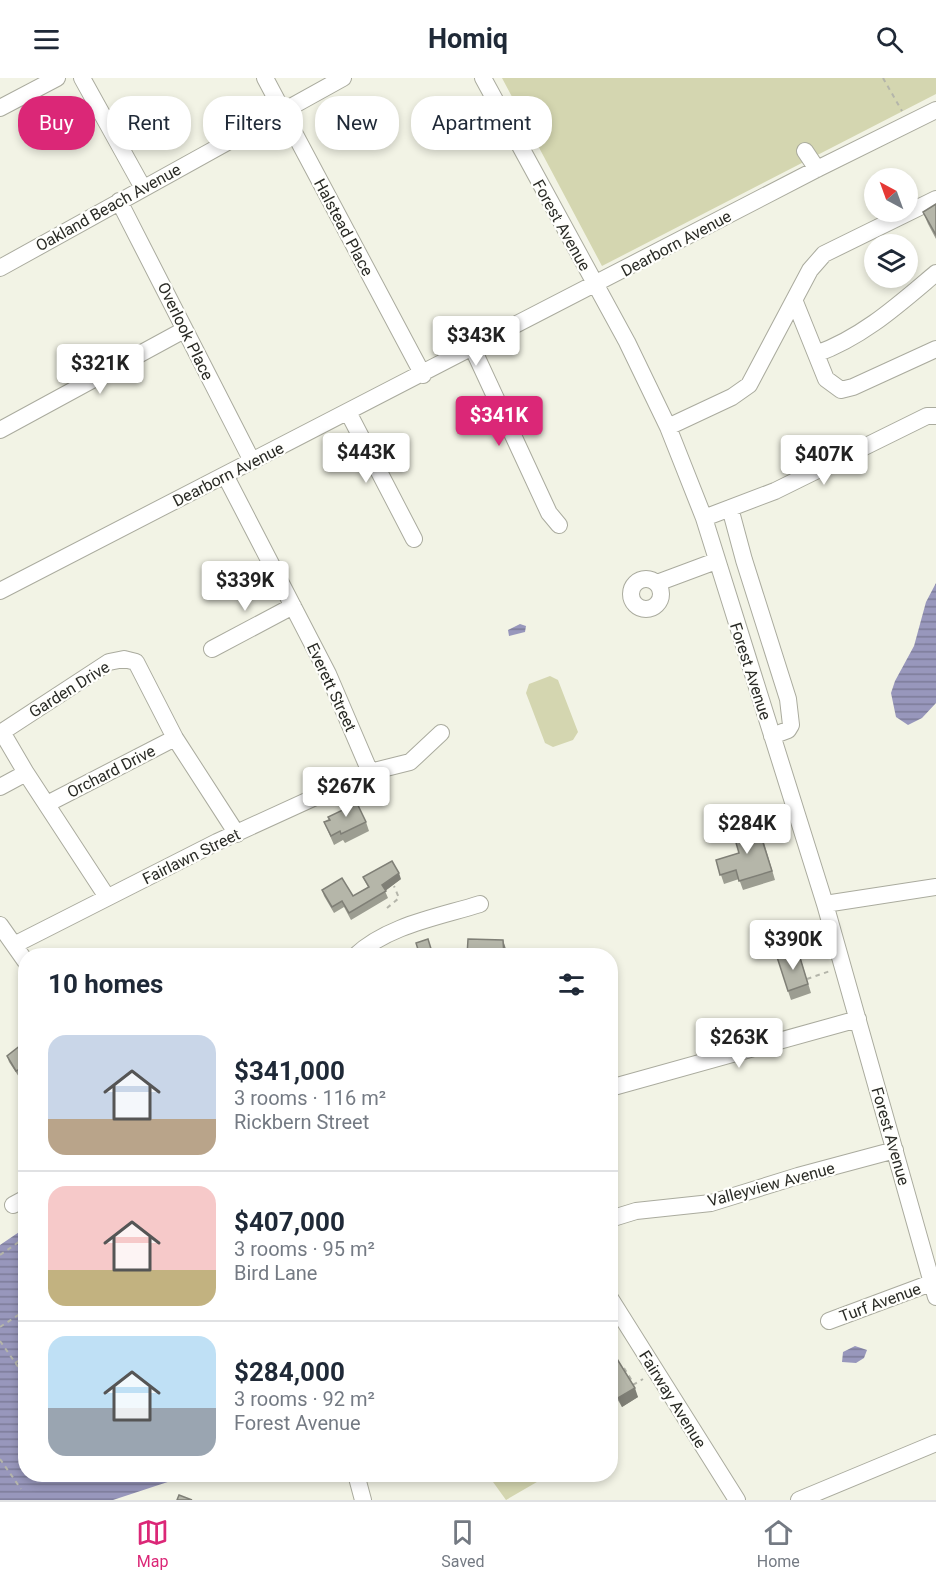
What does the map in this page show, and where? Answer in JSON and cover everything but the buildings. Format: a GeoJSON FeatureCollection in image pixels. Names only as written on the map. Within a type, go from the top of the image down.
{"type":"FeatureCollection","features":[{"type":"Feature","properties":{"kind":"street"},"geometry":{"type":"LineString","coordinates":[[0,108],[57,78]]}},
{"type":"Feature","properties":{"kind":"street"},"geometry":{"type":"LineString","coordinates":[[82,78],[143,188]]}},
{"type":"Feature","properties":{"kind":"street","name":"Halstead Place"},"geometry":{"type":"LineString","coordinates":[[265,78],[275,96]]}},
{"type":"Feature","properties":{"kind":"street","name":"Oakland Beach Avenue"},"geometry":{"type":"LineString","coordinates":[[303,99],[343,78]]}},
{"type":"Feature","properties":{"kind":"street","name":"Forest Avenue"},"geometry":{"type":"LineString","coordinates":[[483,78],[596,284],[668,427],[704,518],[825,904],[934,1290]]}},
{"type":"Feature","properties":{"kind":"street","name":"Dearborn Avenue"},"geometry":{"type":"LineString","coordinates":[[4,589],[423,375],[817,169],[936,110]]}},
{"type":"Feature","properties":{"kind":"street","name":"Halstead Place"},"geometry":{"type":"LineString","coordinates":[[303,149],[423,375]]}},
{"type":"Feature","properties":{"kind":"street","name":"Oakland Beach Avenue"},"geometry":{"type":"LineString","coordinates":[[0,268],[211,150]]}},
{"type":"Feature","properties":{"kind":"street"},"geometry":{"type":"LineString","coordinates":[[805,151],[817,169]]}},
{"type":"Feature","properties":{"kind":"street"},"geometry":{"type":"LineString","coordinates":[[668,427],[732,397],[749,385],[810,270],[824,254],[936,199]]}},
{"type":"Feature","properties":{"kind":"street","name":"Overlook Place"},"geometry":{"type":"LineString","coordinates":[[118,201],[252,461]]}},
{"type":"Feature","properties":{"kind":"street"},"geometry":{"type":"LineString","coordinates":[[816,354],[835,347],[874,325],[936,273]]}},
{"type":"Feature","properties":{"kind":"street"},"geometry":{"type":"LineString","coordinates":[[795,302],[826,379],[841,390],[853,387],[936,349]]}},
{"type":"Feature","properties":{"kind":"street"},"geometry":{"type":"LineString","coordinates":[[0,430],[184,330]]}},
{"type":"Feature","properties":{"kind":"street"},"geometry":{"type":"LineString","coordinates":[[473,349],[549,513],[559,525]]}},
{"type":"Feature","properties":{"kind":"street"},"geometry":{"type":"LineString","coordinates":[[348,412],[414,539]]}},
{"type":"Feature","properties":{"kind":"street"},"geometry":{"type":"LineString","coordinates":[[704,518],[775,491],[927,416],[936,416]]}},
{"type":"Feature","properties":{"kind":"street","name":"Everett Street"},"geometry":{"type":"LineString","coordinates":[[225,475],[328,674],[370,772]]}},
{"type":"Feature","properties":{"kind":"street"},"geometry":{"type":"LineString","coordinates":[[730,508],[788,699],[791,725],[788,730],[772,736]]}},
{"type":"Feature","properties":{"kind":"street"},"geometry":{"type":"LineString","coordinates":[[657,583],[716,561]]}},
{"type":"Feature","properties":{"kind":"street"},"geometry":{"type":"LineString","coordinates":[[0,571],[4,589]]}},
{"type":"Feature","properties":{"kind":"street"},"geometry":{"type":"LineString","coordinates":[[212,649],[293,606]]}},
{"type":"Feature","properties":{"kind":"street","name":"Orchard Drive"},"geometry":{"type":"LineString","coordinates":[[117,660],[136,662],[175,738],[237,834]]}},
{"type":"Feature","properties":{"kind":"street","name":"Garden Drive"},"geometry":{"type":"LineString","coordinates":[[107,897],[2,732],[117,660]]}},
{"type":"Feature","properties":{"kind":"street","name":"Fairlawn Street"},"geometry":{"type":"LineString","coordinates":[[14,945],[107,897],[370,772],[410,762],[441,734]]}},
{"type":"Feature","properties":{"kind":"street","name":"Orchard Drive"},"geometry":{"type":"LineString","coordinates":[[47,804],[175,738]]}},
{"type":"Feature","properties":{"kind":"street"},"geometry":{"type":"LineString","coordinates":[[0,787],[26,773]]}},
{"type":"Feature","properties":{"kind":"street"},"geometry":{"type":"LineString","coordinates":[[825,904],[936,886]]}},
{"type":"Feature","properties":{"kind":"street"},"geometry":{"type":"LineString","coordinates":[[366,948],[400,929],[480,904]]}},
{"type":"Feature","properties":{"kind":"street"},"geometry":{"type":"LineString","coordinates":[[0,925],[18,951]]}},
{"type":"Feature","properties":{"kind":"street"},"geometry":{"type":"LineString","coordinates":[[618,1086],[858,1019]]}},
{"type":"Feature","properties":{"kind":"street","name":"Valleyview Avenue"},"geometry":{"type":"LineString","coordinates":[[618,1217],[636,1211],[711,1203],[798,1176],[895,1150]]}},
{"type":"Feature","properties":{"kind":"street","name":"Turf Avenue"},"geometry":{"type":"LineString","coordinates":[[829,1321],[934,1290]]}},
{"type":"Feature","properties":{"kind":"street","name":"Fairway Avenue"},"geometry":{"type":"LineString","coordinates":[[618,1311],[737,1500]]}},
{"type":"Feature","properties":{"kind":"street"},"geometry":{"type":"LineString","coordinates":[[799,1500],[936,1443]]}},
{"type":"Feature","properties":{"kind":"street"},"geometry":{"type":"LineString","coordinates":[[358,1482],[363,1500]]}},
{"type":"Feature","properties":{"kind":"path"},"geometry":{"type":"LineString","coordinates":[[884,78],[909,124]]}},
{"type":"Feature","properties":{"kind":"path"},"geometry":{"type":"LineString","coordinates":[[387,908],[399,898],[394,886]]}},
{"type":"Feature","properties":{"kind":"path"},"geometry":{"type":"LineString","coordinates":[[807,979],[843,967]]}},
{"type":"Feature","properties":{"kind":"path"},"geometry":{"type":"LineString","coordinates":[[0,1255],[18,1243]]}},
{"type":"Feature","properties":{"kind":"path"},"geometry":{"type":"LineString","coordinates":[[0,1327],[18,1316]]}},
{"type":"Feature","properties":{"kind":"path"},"geometry":{"type":"LineString","coordinates":[[0,1341],[18,1367]]}},
{"type":"Feature","properties":{"kind":"path"},"geometry":{"type":"LineString","coordinates":[[624,1368],[634,1384]]}},
{"type":"Feature","properties":{"kind":"path"},"geometry":{"type":"LineString","coordinates":[[0,1459],[21,1490]]}},
{"type":"Feature","properties":{"kind":"green space"},"geometry":{"type":"Polygon","coordinates":[[[502,78],[936,78],[936,94],[602,266],[540,150],[552,150],[552,96],[512,96],[502,78]]]}},
{"type":"Feature","properties":{"kind":"green space"},"geometry":{"type":"Polygon","coordinates":[[[550,676],[558,680],[578,732],[573,740],[553,747],[545,743],[526,693],[529,684],[550,676]]]}},
{"type":"Feature","properties":{"kind":"green space"},"geometry":{"type":"Polygon","coordinates":[[[493,1482],[537,1482],[506,1500],[493,1482]]]}},
{"type":"Feature","properties":{"kind":"water"},"geometry":{"type":"Polygon","coordinates":[[[936,583],[936,703],[922,718],[908,725],[896,717],[891,693],[914,646],[926,602],[936,583]]]}},
{"type":"Feature","properties":{"kind":"water"},"geometry":{"type":"Polygon","coordinates":[[[520,624],[526,626],[525,632],[509,636],[508,630],[520,624]]]}},
{"type":"Feature","properties":{"kind":"water"},"geometry":{"type":"Polygon","coordinates":[[[18,1233],[18,1482],[168,1482],[113,1500],[0,1500],[0,1245],[18,1233]]]}},
{"type":"Feature","properties":{"kind":"water"},"geometry":{"type":"Polygon","coordinates":[[[855,1346],[867,1350],[864,1358],[856,1363],[842,1362],[843,1352],[855,1346]]]}}]}
